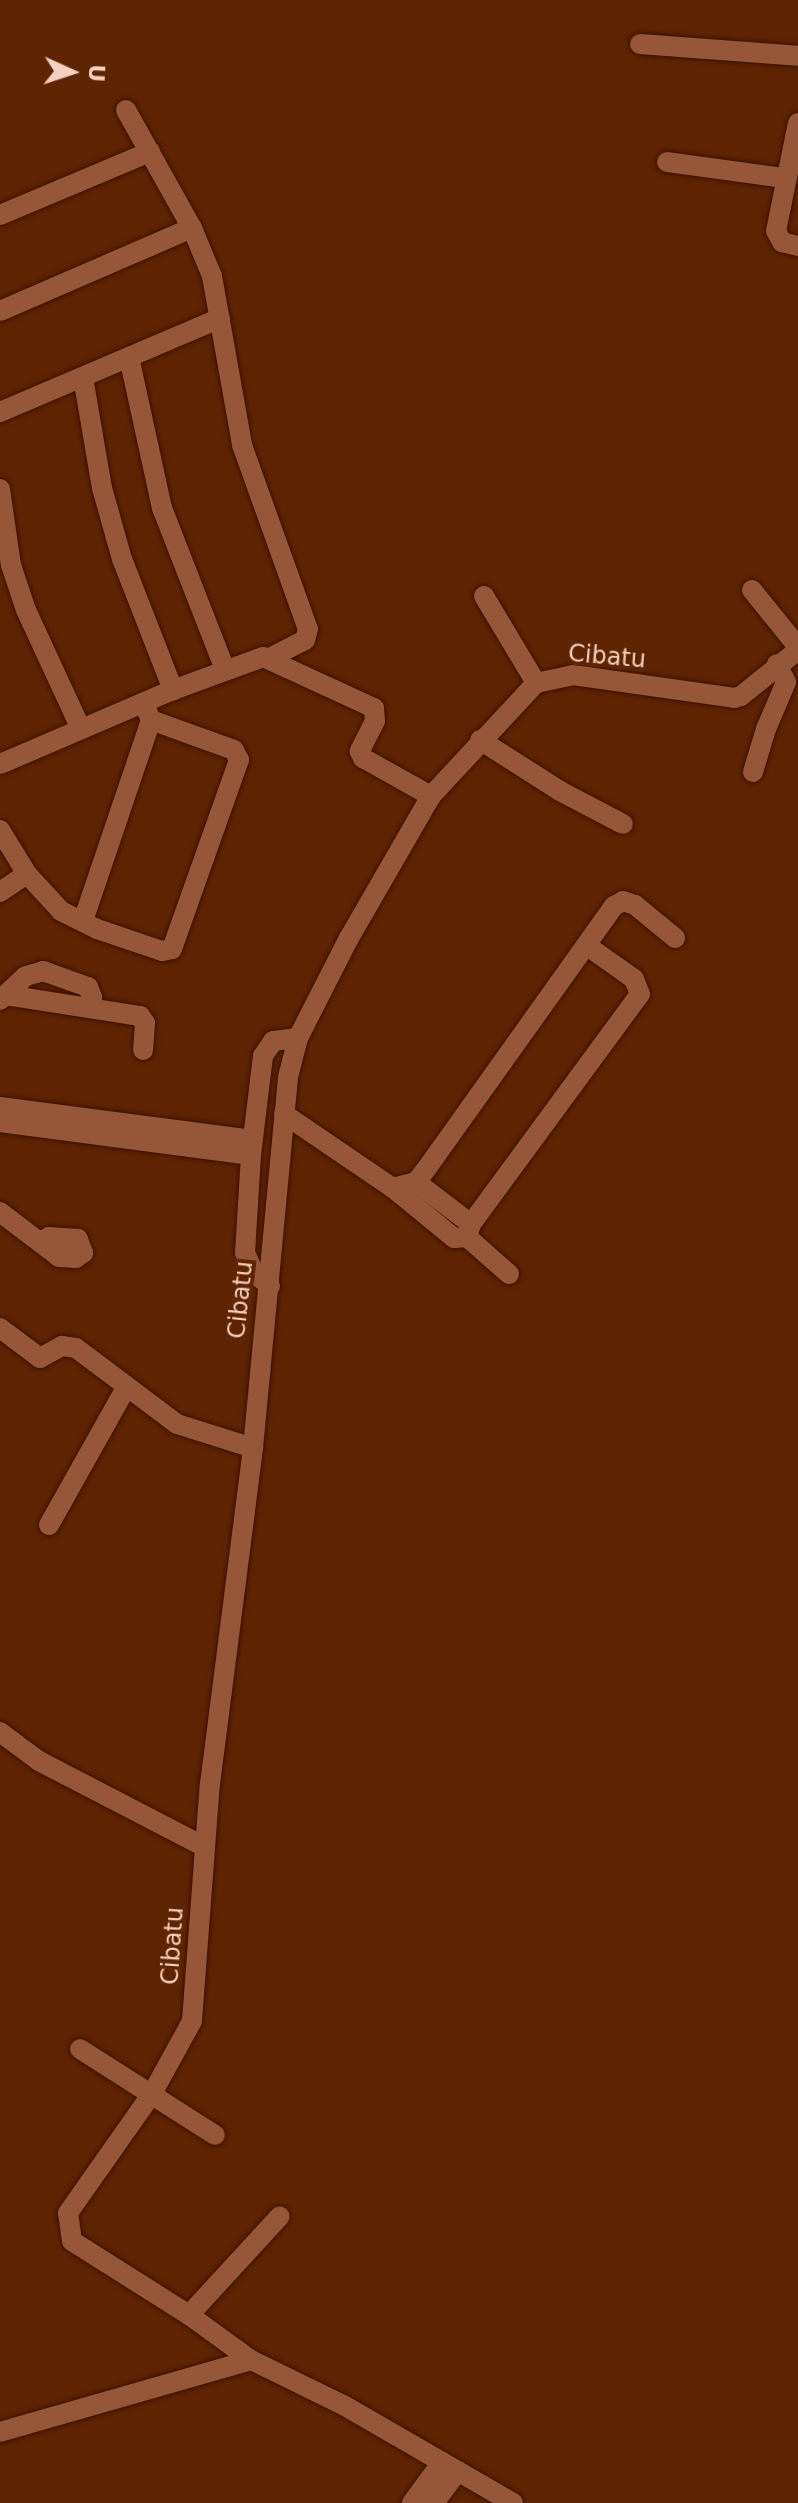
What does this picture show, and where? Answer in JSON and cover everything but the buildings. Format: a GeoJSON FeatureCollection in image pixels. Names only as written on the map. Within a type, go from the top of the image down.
{"type":"FeatureCollection","features":[{"type":"Feature","properties":{"kind":"street"},"geometry":{"type":"LineString","coordinates":[[640,44],[798,56]]}},
{"type":"Feature","properties":{"kind":"street"},"geometry":{"type":"LineString","coordinates":[[126,110],[192,228],[212,276],[242,445],[308,629],[305,640],[270,658]]}},
{"type":"Feature","properties":{"kind":"street"},"geometry":{"type":"LineString","coordinates":[[798,123],[784,178],[776,231],[782,242],[798,246]]}},
{"type":"Feature","properties":{"kind":"street"},"geometry":{"type":"LineString","coordinates":[[0,215],[150,152]]}},
{"type":"Feature","properties":{"kind":"street"},"geometry":{"type":"LineString","coordinates":[[667,162],[784,178]]}},
{"type":"Feature","properties":{"kind":"street"},"geometry":{"type":"LineString","coordinates":[[0,311],[192,228]]}},
{"type":"Feature","properties":{"kind":"street"},"geometry":{"type":"LineString","coordinates":[[0,412],[220,318]]}},
{"type":"Feature","properties":{"kind":"street"},"geometry":{"type":"LineString","coordinates":[[129,357],[162,508],[225,670]]}},
{"type":"Feature","properties":{"kind":"street"},"geometry":{"type":"LineString","coordinates":[[83,377],[110,516],[122,559],[173,690]]}},
{"type":"Feature","properties":{"kind":"street"},"geometry":{"type":"LineString","coordinates":[[0,489],[11,565],[26,610],[81,729]]}},
{"type":"Feature","properties":{"kind":"street"},"geometry":{"type":"LineString","coordinates":[[752,590],[798,648]]}},
{"type":"Feature","properties":{"kind":"street"},"geometry":{"type":"LineString","coordinates":[[484,596],[536,683]]}},
{"type":"Feature","properties":{"kind":"street","name":"Cibatu"},"geometry":{"type":"LineString","coordinates":[[189,2315],[72,2241],[68,2213],[153,2092],[192,2021],[205,1847],[253,1448],[284,1114],[288,1077],[298,1038],[349,938],[431,796],[536,683],[573,675],[734,698],[741,696],[798,648]]}},
{"type":"Feature","properties":{"kind":"street"},"geometry":{"type":"LineString","coordinates":[[0,764],[81,729],[148,712],[173,690],[256,658],[270,658],[374,708],[375,721],[360,751],[363,758],[431,796]]}},
{"type":"Feature","properties":{"kind":"street"},"geometry":{"type":"LineString","coordinates":[[753,772],[766,729],[786,682],[777,664]]}},
{"type":"Feature","properties":{"kind":"street"},"geometry":{"type":"LineString","coordinates":[[0,830],[27,874],[61,911],[162,951],[172,949],[239,760],[234,750],[148,712]]}},
{"type":"Feature","properties":{"kind":"street"},"geometry":{"type":"LineString","coordinates":[[83,921],[148,712]]}},
{"type":"Feature","properties":{"kind":"street"},"geometry":{"type":"LineString","coordinates":[[480,740],[560,791],[623,824]]}},
{"type":"Feature","properties":{"kind":"street"},"geometry":{"type":"LineString","coordinates":[[0,892],[27,874]]}},
{"type":"Feature","properties":{"kind":"street"},"geometry":{"type":"LineString","coordinates":[[393,1188],[416,1182],[614,906],[623,901],[635,905],[675,938]]}},
{"type":"Feature","properties":{"kind":"street"},"geometry":{"type":"LineString","coordinates":[[284,1114],[393,1188],[454,1238],[469,1231],[640,994],[634,979],[586,945]]}},
{"type":"Feature","properties":{"kind":"street"},"geometry":{"type":"LineString","coordinates":[[3,998],[26,976],[43,971],[88,987],[90,1006]]}},
{"type":"Feature","properties":{"kind":"street"},"geometry":{"type":"LineString","coordinates":[[3,998],[90,1006],[144,1018],[143,1050]]}},
{"type":"Feature","properties":{"kind":"street"},"geometry":{"type":"LineString","coordinates":[[270,1286],[254,1273],[245,1253],[252,1147],[263,1056],[273,1041],[298,1038]]}},
{"type":"Feature","properties":{"kind":"street"},"geometry":{"type":"LineString","coordinates":[[0,1107],[252,1147]]}},
{"type":"Feature","properties":{"kind":"street"},"geometry":{"type":"LineString","coordinates":[[0,1122],[252,1147]]}},
{"type":"Feature","properties":{"kind":"street"},"geometry":{"type":"LineString","coordinates":[[416,1182],[469,1231],[509,1274]]}},
{"type":"Feature","properties":{"kind":"street"},"geometry":{"type":"LineString","coordinates":[[0,1212],[40,1242]]}},
{"type":"Feature","properties":{"kind":"street"},"geometry":{"type":"LineString","coordinates":[[0,1328],[40,1358],[62,1346],[76,1348],[177,1424],[253,1448]]}},
{"type":"Feature","properties":{"kind":"street"},"geometry":{"type":"LineString","coordinates":[[49,1525],[126,1388]]}},
{"type":"Feature","properties":{"kind":"street"},"geometry":{"type":"LineString","coordinates":[[0,1732],[39,1761],[205,1847]]}},
{"type":"Feature","properties":{"kind":"street"},"geometry":{"type":"LineString","coordinates":[[80,2049],[153,2092],[215,2135]]}},
{"type":"Feature","properties":{"kind":"street"},"geometry":{"type":"LineString","coordinates":[[280,2216],[189,2315],[251,2360],[343,2405],[513,2503]]}},
{"type":"Feature","properties":{"kind":"street"},"geometry":{"type":"LineString","coordinates":[[0,2432],[251,2360]]}},
{"type":"Feature","properties":{"kind":"street"},"geometry":{"type":"LineString","coordinates":[[412,2503],[450,2466]]}},
{"type":"Feature","properties":{"kind":"street"},"geometry":{"type":"LineString","coordinates":[[434,2503],[450,2466]]}}]}
